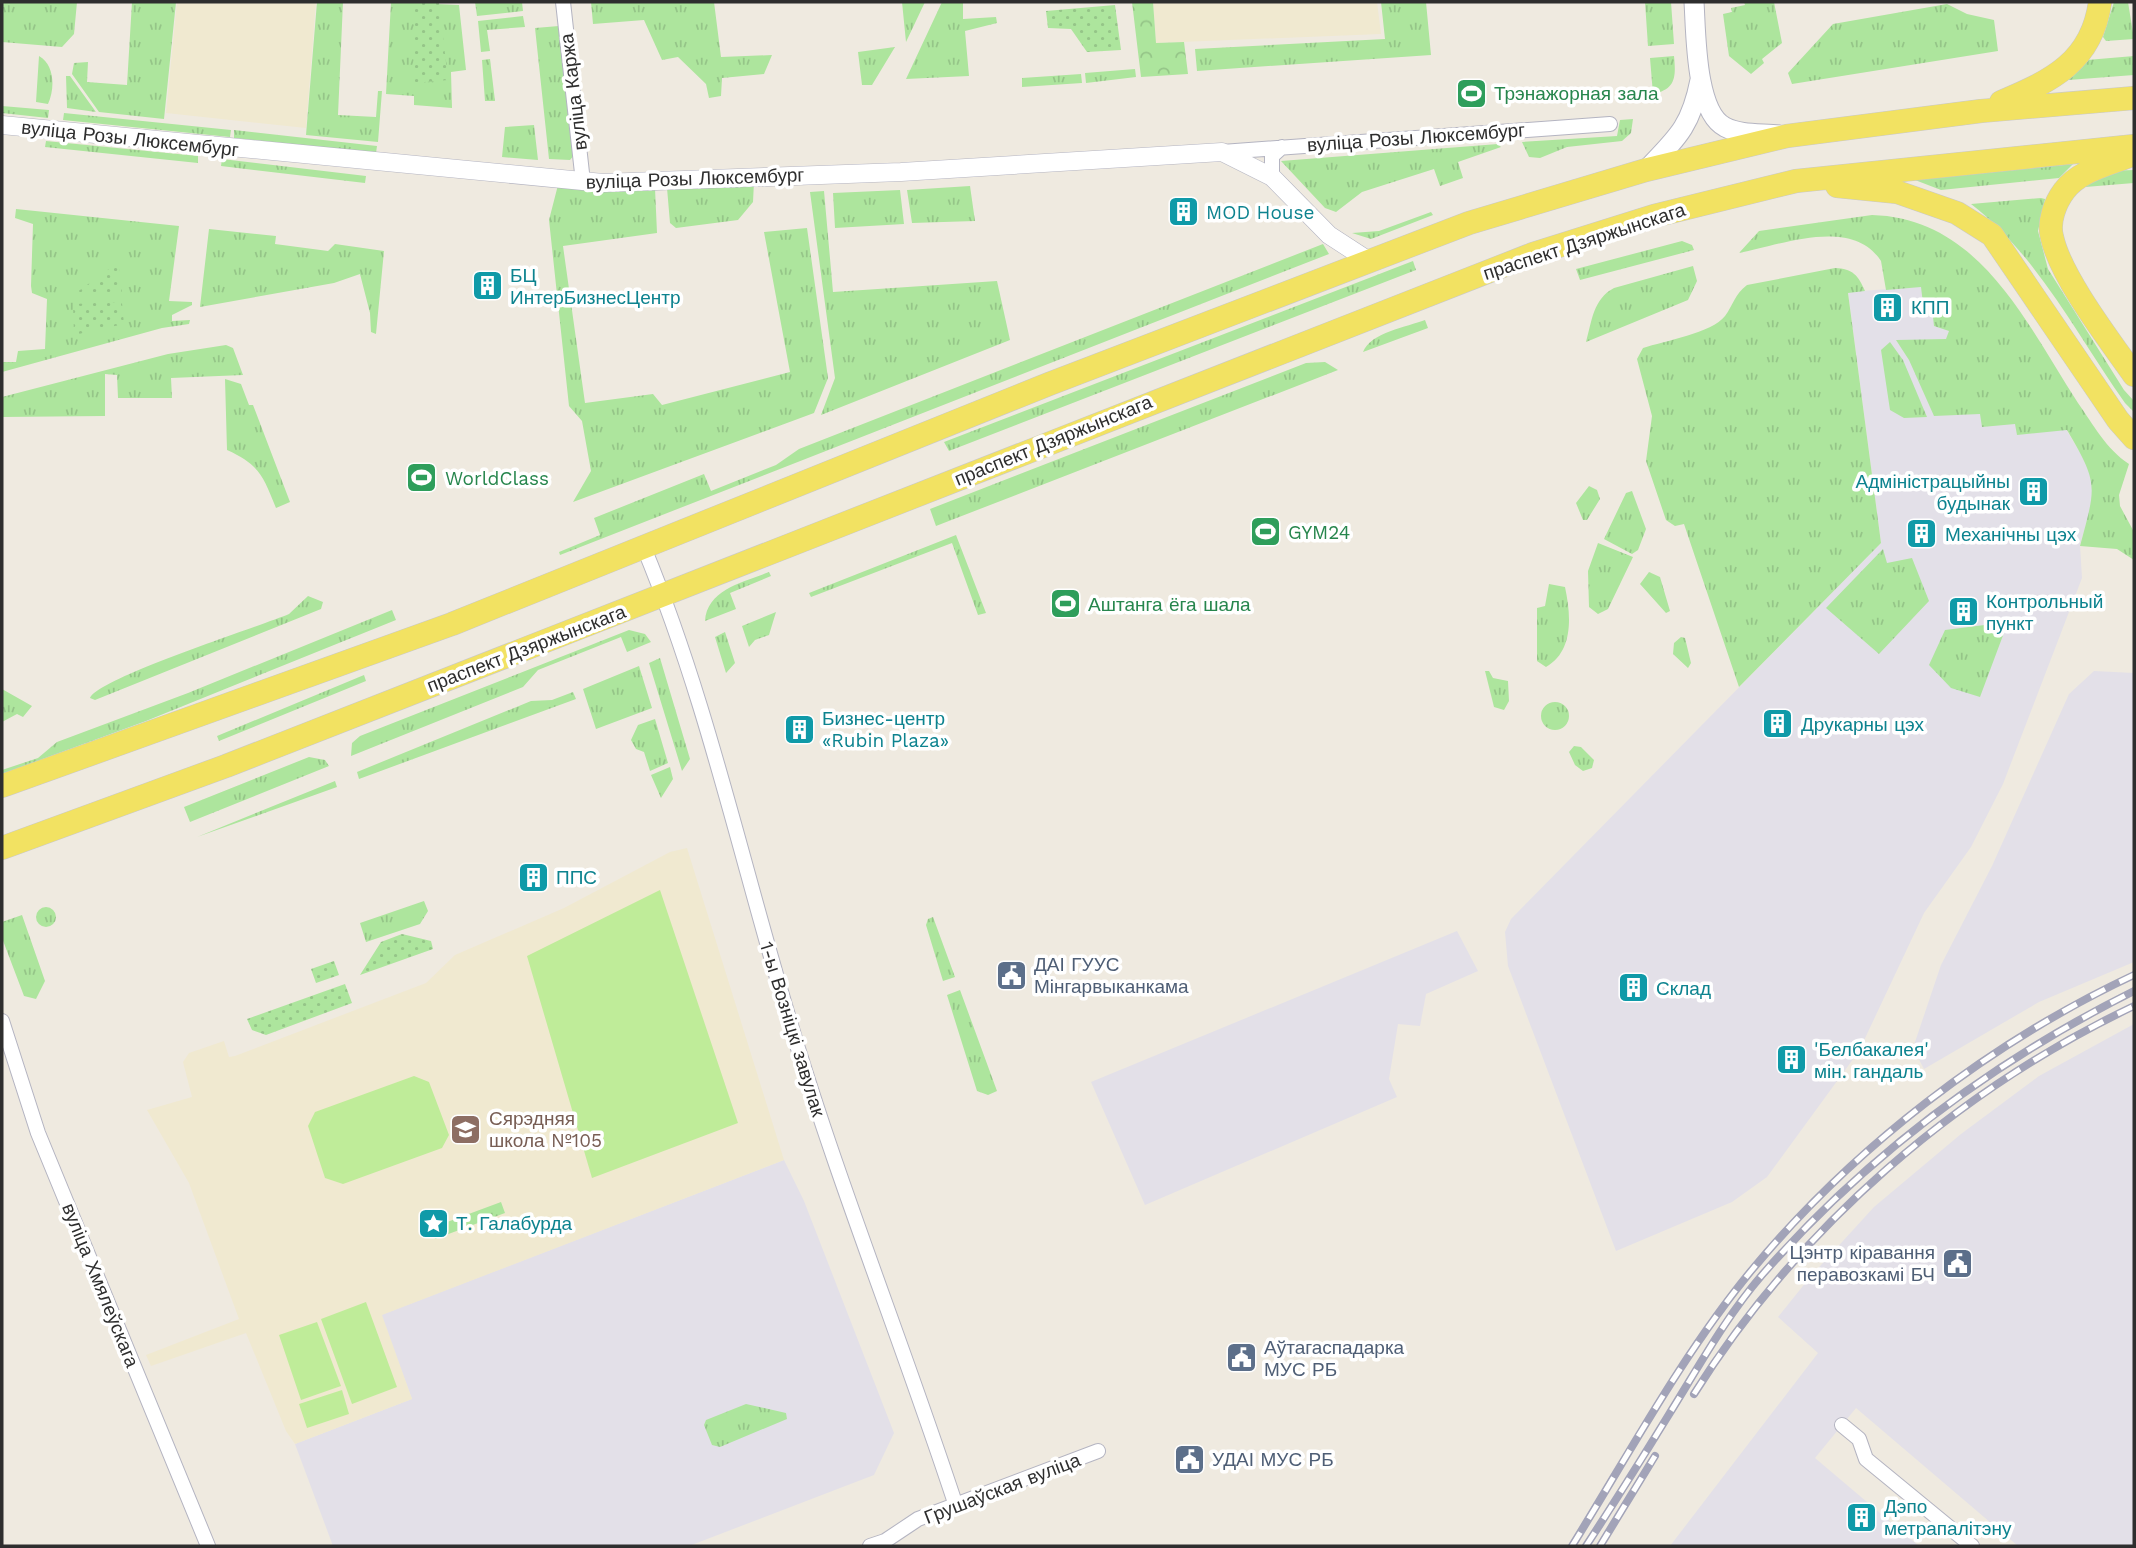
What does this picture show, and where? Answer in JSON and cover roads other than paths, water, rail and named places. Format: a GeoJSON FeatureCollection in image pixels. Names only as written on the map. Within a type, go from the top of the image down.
{"type":"FeatureCollection","features":[{"type":"Feature","properties":{"kind":"main road"},"geometry":{"type":"LineString","coordinates":[[1694,2],[1700,79],[1714,117],[1723,127],[1742,132],[1787,136]]}},
{"type":"Feature","properties":{"kind":"main road"},"geometry":{"type":"LineString","coordinates":[[1981,111],[2060,74],[2090,37],[2100,2]]}},
{"type":"Feature","properties":{"kind":"main road"},"geometry":{"type":"LineString","coordinates":[[1646,170],[1684,128],[1692,111],[1700,79]]}},
{"type":"Feature","properties":{"kind":"main road"},"geometry":{"type":"LineString","coordinates":[[2,786],[440,628],[1049,384],[1469,223],[1646,170],[1787,136],[1981,111],[2134,98]]}},
{"type":"Feature","properties":{"kind":"main road","name":"праспект Дзяржынскага"},"geometry":{"type":"LineString","coordinates":[[2,848],[226,766],[1533,254],[1654,216],[1796,181],[2134,146]]}},
{"type":"Feature","properties":{"kind":"main road"},"geometry":{"type":"LineString","coordinates":[[2134,154],[2092,170],[2064,190],[2053,211],[2051,234],[2063,266],[2134,375]]}},
{"type":"Feature","properties":{"kind":"main road"},"geometry":{"type":"LineString","coordinates":[[1796,181],[1897,192],[1957,213],[1992,235],[2118,420],[2134,438]]}},
{"type":"Feature","properties":{"kind":"street","name":"вуліца Каржа"},"geometry":{"type":"LineString","coordinates":[[563,2],[583,183]]}},
{"type":"Feature","properties":{"kind":"street","name":"вуліца Розы Люксембург"},"geometry":{"type":"LineString","coordinates":[[2,125],[583,183],[901,172],[1610,124]]}},
{"type":"Feature","properties":{"kind":"street"},"geometry":{"type":"LineString","coordinates":[[1272,177],[1272,156],[1282,147]]}},
{"type":"Feature","properties":{"kind":"street"},"geometry":{"type":"LineString","coordinates":[[1222,152],[1272,177],[1329,235],[1369,261]]}},
{"type":"Feature","properties":{"kind":"street","name":"1-ы Возніцкі завулак"},"geometry":{"type":"LineString","coordinates":[[644,548],[663,594],[837,1173],[896,1331],[956,1506]]}},
{"type":"Feature","properties":{"kind":"street","name":"вуліца Хмялеўскага"},"geometry":{"type":"LineString","coordinates":[[2,1021],[38,1133],[208,1546]]}},
{"type":"Feature","properties":{"kind":"street"},"geometry":{"type":"LineString","coordinates":[[1842,1425],[1859,1439],[1866,1459],[1972,1546]]}},
{"type":"Feature","properties":{"kind":"street","name":"Грушаўская вуліца"},"geometry":{"type":"LineString","coordinates":[[870,1546],[918,1520],[1098,1451]]}},
{"type":"Feature","properties":{"kind":"railway"},"geometry":{"type":"LineString","coordinates":[[1572,1546],[1702,1336],[1751,1271],[1833,1182],[1926,1102],[1976,1066],[2080,1002],[2134,975]]}},
{"type":"Feature","properties":{"kind":"railway"},"geometry":{"type":"LineString","coordinates":[[1586,1546],[1724,1326],[1762,1275],[1802,1232],[1888,1151],[1982,1080],[2082,1018],[2134,991]]}},
{"type":"Feature","properties":{"kind":"railway"},"geometry":{"type":"LineString","coordinates":[[1694,1394],[1736,1333],[1782,1275],[1832,1220],[1887,1169],[1944,1122],[2005,1079],[2068,1040],[2134,1006]]}},
{"type":"Feature","properties":{"kind":"railway"},"geometry":{"type":"LineString","coordinates":[[1600,1546],[1655,1456]]}},
{"type":"Feature","properties":{"kind":"place","name":"Трэнажорная зала"},"geometry":{"type":"Point","coordinates":[1471,93]}},
{"type":"Feature","properties":{"kind":"place","name":"MOD House"},"geometry":{"type":"Point","coordinates":[1183,212]}},
{"type":"Feature","properties":{"kind":"place","name":"БЦ ИнтерБизнесЦентр"},"geometry":{"type":"Point","coordinates":[487,286]}},
{"type":"Feature","properties":{"kind":"place","name":"КПП"},"geometry":{"type":"Point","coordinates":[1888,307]}},
{"type":"Feature","properties":{"kind":"place","name":"WorldClass"},"geometry":{"type":"Point","coordinates":[422,478]}},
{"type":"Feature","properties":{"kind":"place","name":"Адміністрацыйны будынак"},"geometry":{"type":"Point","coordinates":[2033,492]}},
{"type":"Feature","properties":{"kind":"place","name":"GYM24"},"geometry":{"type":"Point","coordinates":[1265,532]}},
{"type":"Feature","properties":{"kind":"place","name":"Механічны цэх"},"geometry":{"type":"Point","coordinates":[1922,534]}},
{"type":"Feature","properties":{"kind":"place","name":"Аштанга ёга шала"},"geometry":{"type":"Point","coordinates":[1065,604]}},
{"type":"Feature","properties":{"kind":"place","name":"Контрольный пункт"},"geometry":{"type":"Point","coordinates":[1963,612]}},
{"type":"Feature","properties":{"kind":"place","name":"Друкарны цэх"},"geometry":{"type":"Point","coordinates":[1778,724]}},
{"type":"Feature","properties":{"kind":"place","name":"Бизнес-центр «Rubin Plaza»"},"geometry":{"type":"Point","coordinates":[799,729]}},
{"type":"Feature","properties":{"kind":"place","name":"ППС"},"geometry":{"type":"Point","coordinates":[533,877]}},
{"type":"Feature","properties":{"kind":"place","name":"ДАІ ГУУС Мінгарвыканкама"},"geometry":{"type":"Point","coordinates":[1011,975]}},
{"type":"Feature","properties":{"kind":"place","name":"Склад"},"geometry":{"type":"Point","coordinates":[1633,988]}},
{"type":"Feature","properties":{"kind":"place","name":"'Белбакалея' мін. гандаль"},"geometry":{"type":"Point","coordinates":[1791,1060]}},
{"type":"Feature","properties":{"kind":"place","name":"Сярэдняя школа №105"},"geometry":{"type":"Point","coordinates":[466,1129]}},
{"type":"Feature","properties":{"kind":"place","name":"Т. Галабурда"},"geometry":{"type":"Point","coordinates":[433,1223]}},
{"type":"Feature","properties":{"kind":"place","name":"Цэнтр кіравання перавозкамі БЧ"},"geometry":{"type":"Point","coordinates":[1958,1263]}},
{"type":"Feature","properties":{"kind":"place","name":"Аўтагаспадарка МУС РБ"},"geometry":{"type":"Point","coordinates":[1241,1358]}},
{"type":"Feature","properties":{"kind":"place","name":"УДАІ МУС РБ"},"geometry":{"type":"Point","coordinates":[1189,1459]}},
{"type":"Feature","properties":{"kind":"place","name":"Дэпо метрапалітэну"},"geometry":{"type":"Point","coordinates":[1861,1517]}}]}
